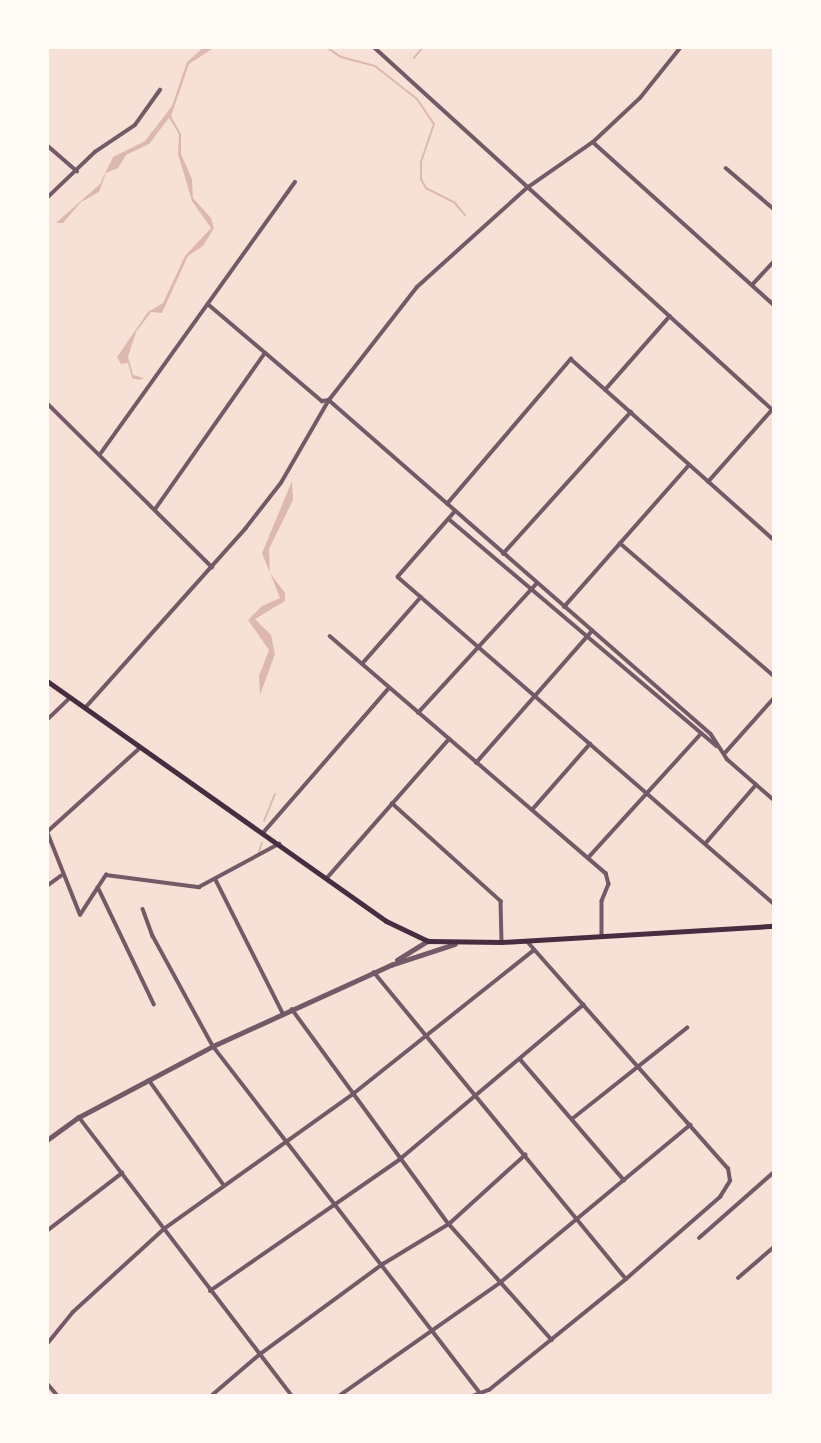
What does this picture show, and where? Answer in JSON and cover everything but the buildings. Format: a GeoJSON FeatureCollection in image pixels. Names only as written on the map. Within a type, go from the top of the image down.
{"type":"FeatureCollection","features":[{"type":"Feature","properties":{"kind":"main road"},"geometry":{"type":"LineString","coordinates":[[47,681],[386,920],[428,941],[455,944],[502,942],[774,926]]}},
{"type":"Feature","properties":{"kind":"street"},"geometry":{"type":"LineString","coordinates":[[374,47],[773,411],[708,482]]}},
{"type":"Feature","properties":{"kind":"street"},"geometry":{"type":"LineString","coordinates":[[86,707],[212,568],[281,483],[329,400],[417,287],[527,188],[593,142],[640,98],[681,47]]}},
{"type":"Feature","properties":{"kind":"street"},"geometry":{"type":"LineString","coordinates":[[47,198],[102,146],[135,125],[160,90]]}},
{"type":"Feature","properties":{"kind":"street"},"geometry":{"type":"LineString","coordinates":[[593,142],[774,305]]}},
{"type":"Feature","properties":{"kind":"street"},"geometry":{"type":"LineString","coordinates":[[47,145],[76,170]]}},
{"type":"Feature","properties":{"kind":"street"},"geometry":{"type":"LineString","coordinates":[[726,168],[774,209]]}},
{"type":"Feature","properties":{"kind":"street"},"geometry":{"type":"LineString","coordinates":[[101,453],[295,182]]}},
{"type":"Feature","properties":{"kind":"street"},"geometry":{"type":"LineString","coordinates":[[752,285],[774,261]]}},
{"type":"Feature","properties":{"kind":"street"},"geometry":{"type":"LineString","coordinates":[[208,304],[322,401],[329,400],[705,730],[774,800]]}},
{"type":"Feature","properties":{"kind":"street"},"geometry":{"type":"LineString","coordinates":[[605,390],[670,316]]}},
{"type":"Feature","properties":{"kind":"street"},"geometry":{"type":"LineString","coordinates":[[156,508],[265,353]]}},
{"type":"Feature","properties":{"kind":"street"},"geometry":{"type":"LineString","coordinates":[[447,504],[571,359],[774,540]]}},
{"type":"Feature","properties":{"kind":"street"},"geometry":{"type":"LineString","coordinates":[[47,403],[156,508],[212,568]]}},
{"type":"Feature","properties":{"kind":"street"},"geometry":{"type":"LineString","coordinates":[[503,554],[631,412]]}},
{"type":"Feature","properties":{"kind":"street"},"geometry":{"type":"LineString","coordinates":[[564,607],[689,465]]}},
{"type":"Feature","properties":{"kind":"street"},"geometry":{"type":"LineString","coordinates":[[456,512],[398,577],[774,904]]}},
{"type":"Feature","properties":{"kind":"street"},"geometry":{"type":"LineString","coordinates":[[449,519],[700,736],[720,748]]}},
{"type":"Feature","properties":{"kind":"street"},"geometry":{"type":"LineString","coordinates":[[620,543],[774,676]]}},
{"type":"Feature","properties":{"kind":"street"},"geometry":{"type":"LineString","coordinates":[[418,713],[537,583]]}},
{"type":"Feature","properties":{"kind":"street"},"geometry":{"type":"LineString","coordinates":[[362,664],[421,597]]}},
{"type":"Feature","properties":{"kind":"street"},"geometry":{"type":"LineString","coordinates":[[476,763],[592,631]]}},
{"type":"Feature","properties":{"kind":"street"},"geometry":{"type":"LineString","coordinates":[[330,636],[588,858],[610,881],[602,901],[602,935]]}},
{"type":"Feature","properties":{"kind":"street"},"geometry":{"type":"LineString","coordinates":[[263,833],[389,688]]}},
{"type":"Feature","properties":{"kind":"street"},"geometry":{"type":"LineString","coordinates":[[47,720],[70,698]]}},
{"type":"Feature","properties":{"kind":"street"},"geometry":{"type":"LineString","coordinates":[[725,753],[774,698]]}},
{"type":"Feature","properties":{"kind":"street"},"geometry":{"type":"LineString","coordinates":[[588,858],[705,730]]}},
{"type":"Feature","properties":{"kind":"street"},"geometry":{"type":"LineString","coordinates":[[327,878],[449,739]]}},
{"type":"Feature","properties":{"kind":"street"},"geometry":{"type":"LineString","coordinates":[[532,810],[590,744]]}},
{"type":"Feature","properties":{"kind":"street"},"geometry":{"type":"LineString","coordinates":[[141,748],[49,827],[47,832],[61,876],[80,915],[109,874],[199,887],[216,880],[232,867],[265,855],[279,844]]}},
{"type":"Feature","properties":{"kind":"street"},"geometry":{"type":"LineString","coordinates":[[705,844],[757,785]]}},
{"type":"Feature","properties":{"kind":"street"},"geometry":{"type":"LineString","coordinates":[[393,803],[501,901],[502,942]]}},
{"type":"Feature","properties":{"kind":"street"},"geometry":{"type":"LineString","coordinates":[[47,886],[61,876]]}},
{"type":"Feature","properties":{"kind":"street"},"geometry":{"type":"LineString","coordinates":[[216,880],[283,1013]]}},
{"type":"Feature","properties":{"kind":"street"},"geometry":{"type":"LineString","coordinates":[[98,887],[154,1004]]}},
{"type":"Feature","properties":{"kind":"street"},"geometry":{"type":"LineString","coordinates":[[143,909],[153,936],[213,1046],[289,1141],[479,1392]]}},
{"type":"Feature","properties":{"kind":"street"},"geometry":{"type":"LineString","coordinates":[[473,1396],[489,1390],[626,1279],[726,1188],[728,1169],[526,940]]}},
{"type":"Feature","properties":{"kind":"street"},"geometry":{"type":"LineString","coordinates":[[391,965],[428,941]]}},
{"type":"Feature","properties":{"kind":"street"},"geometry":{"type":"LineString","coordinates":[[47,1140],[79,1117],[213,1046],[374,972],[455,944]]}},
{"type":"Feature","properties":{"kind":"street"},"geometry":{"type":"LineString","coordinates":[[47,1344],[73,1312],[164,1229],[353,1094],[534,950]]}},
{"type":"Feature","properties":{"kind":"street"},"geometry":{"type":"LineString","coordinates":[[374,972],[626,1279]]}},
{"type":"Feature","properties":{"kind":"street"},"geometry":{"type":"LineString","coordinates":[[210,1291],[399,1160],[478,1098],[583,1005]]}},
{"type":"Feature","properties":{"kind":"street"},"geometry":{"type":"LineString","coordinates":[[292,1009],[399,1160],[449,1224],[552,1339]]}},
{"type":"Feature","properties":{"kind":"street"},"geometry":{"type":"LineString","coordinates":[[572,1119],[687,1028]]}},
{"type":"Feature","properties":{"kind":"street"},"geometry":{"type":"LineString","coordinates":[[520,1059],[624,1180]]}},
{"type":"Feature","properties":{"kind":"street"},"geometry":{"type":"LineString","coordinates":[[149,1080],[224,1185]]}},
{"type":"Feature","properties":{"kind":"street"},"geometry":{"type":"LineString","coordinates":[[79,1117],[292,1396]]}},
{"type":"Feature","properties":{"kind":"street"},"geometry":{"type":"LineString","coordinates":[[339,1396],[501,1282],[690,1125]]}},
{"type":"Feature","properties":{"kind":"street"},"geometry":{"type":"LineString","coordinates":[[211,1396],[259,1354],[383,1264],[449,1224],[525,1155]]}},
{"type":"Feature","properties":{"kind":"street"},"geometry":{"type":"LineString","coordinates":[[47,1231],[122,1173]]}},
{"type":"Feature","properties":{"kind":"street"},"geometry":{"type":"LineString","coordinates":[[699,1238],[773,1175]]}},
{"type":"Feature","properties":{"kind":"street"},"geometry":{"type":"LineString","coordinates":[[738,1278],[774,1247]]}},
{"type":"Feature","properties":{"kind":"street"},"geometry":{"type":"LineString","coordinates":[[47,1383],[58,1396]]}},
{"type":"Feature","properties":{"kind":"shaded area"},"geometry":{"type":"Polygon","coordinates":[[[204,47],[215,47],[189,64],[171,116],[181,134],[181,154],[192,179],[193,198],[211,218],[214,228],[203,246],[188,256],[162,313],[151,312],[136,332],[128,357],[133,375],[144,378],[139,380],[132,378],[128,363],[121,364],[117,357],[148,312],[163,303],[185,256],[211,228],[192,201],[178,154],[179,134],[169,118],[149,144],[126,155],[118,168],[106,173],[99,192],[81,202],[63,223],[56,223],[100,184],[113,157],[145,141],[172,106],[187,62],[204,47]]]}},
{"type":"Feature","properties":{"kind":"shaded area"},"geometry":{"type":"Polygon","coordinates":[[[292,481],[293,500],[269,549],[270,573],[262,553],[292,481]]]}},
{"type":"Feature","properties":{"kind":"shaded area"},"geometry":{"type":"Polygon","coordinates":[[[270,573],[285,593],[285,601],[255,619],[271,635],[275,654],[260,695],[259,676],[269,650],[248,620],[262,606],[280,598],[270,573]]]}},
{"type":"Feature","properties":{"kind":"waterway"},"geometry":{"type":"LineString","coordinates":[[326,47],[341,57],[375,66],[417,99],[434,124],[421,161],[421,179],[426,188],[454,202],[465,215]]}},
{"type":"Feature","properties":{"kind":"waterway"},"geometry":{"type":"LineString","coordinates":[[414,58],[423,47]]}},
{"type":"Feature","properties":{"kind":"waterway"},"geometry":{"type":"LineString","coordinates":[[264,821],[275,794]]}},
{"type":"Feature","properties":{"kind":"waterway"},"geometry":{"type":"LineString","coordinates":[[259,852],[262,842]]}}]}
